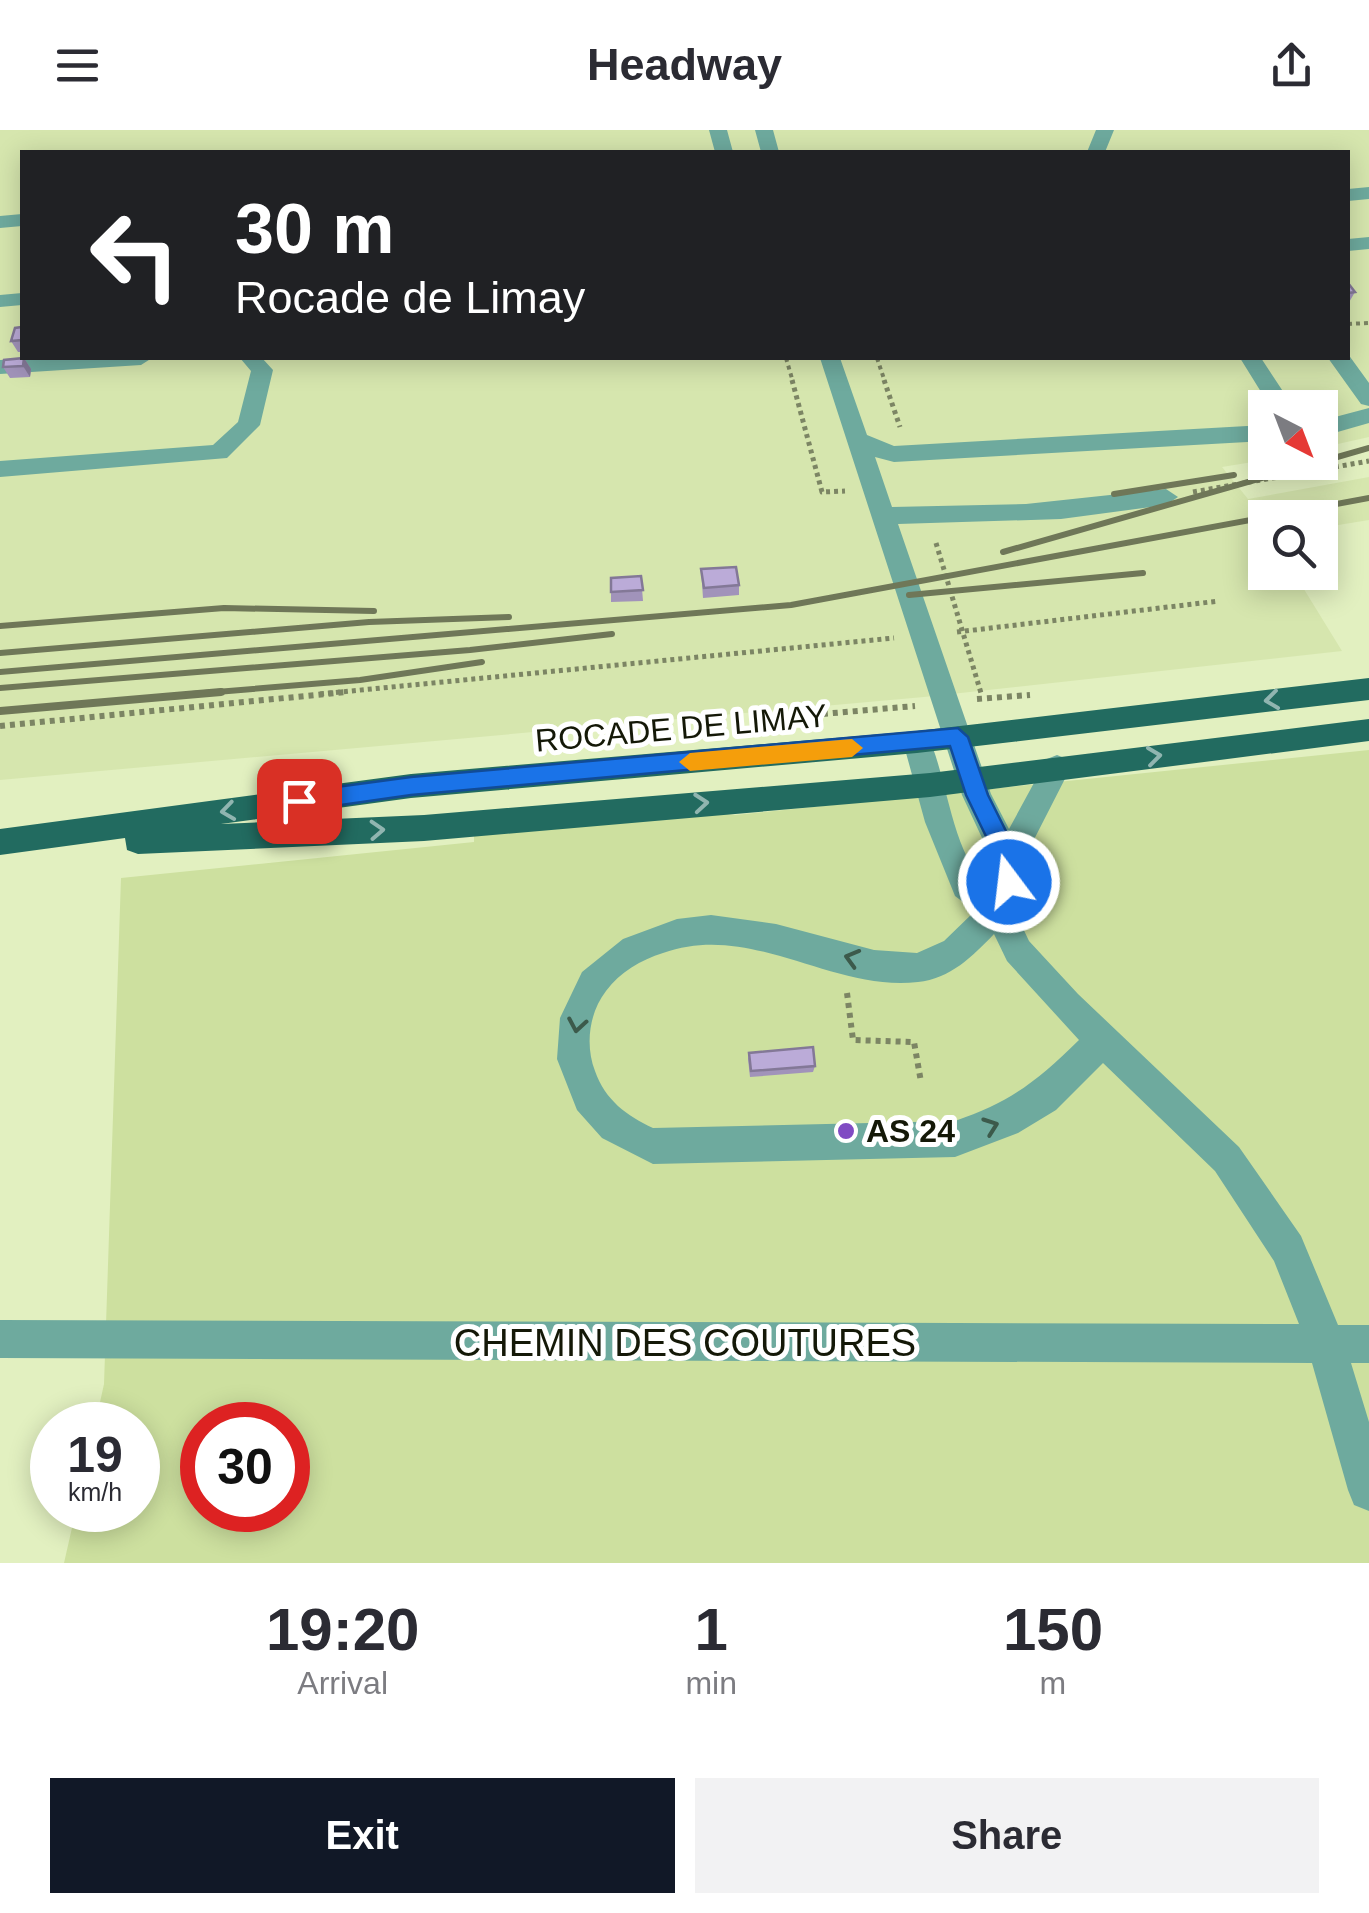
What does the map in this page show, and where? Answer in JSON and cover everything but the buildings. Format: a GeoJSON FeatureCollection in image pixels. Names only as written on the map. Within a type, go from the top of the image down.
{"type":"FeatureCollection","features":[{"type":"Feature","properties":{"kind":"main road","name":"ROCADE DE LIMAY"},"geometry":{"type":"LineString","coordinates":[[0,845],[411,786],[917,742],[1369,689]]}},
{"type":"Feature","properties":{"kind":"main road","name":"ROCADE DE LIMAY"},"geometry":{"type":"LineString","coordinates":[[0,845],[424,828],[930,786],[1369,730]]}},
{"type":"Feature","properties":{"kind":"street"},"geometry":{"type":"LineString","coordinates":[[0,367],[110,360]]}},
{"type":"Feature","properties":{"kind":"street"},"geometry":{"type":"LineString","coordinates":[[0,469],[218,452],[249,425],[262,370],[252,360]]}},
{"type":"Feature","properties":{"kind":"street"},"geometry":{"type":"LineString","coordinates":[[831,360],[972,778],[1008,859],[1009,882],[999,911],[947,960],[911,969],[867,962],[779,936],[706,929],[662,935],[626,952],[592,983],[574,1022],[574,1063],[590,1102],[618,1132],[653,1146],[955,1139],[1006,1121],[1044,1098],[1104,1040]]}},
{"type":"Feature","properties":{"kind":"street"},"geometry":{"type":"LineString","coordinates":[[1251,360],[1271,390]]}},
{"type":"Feature","properties":{"kind":"street"},"geometry":{"type":"LineString","coordinates":[[1341,360],[1369,399]]}},
{"type":"Feature","properties":{"kind":"street"},"geometry":{"type":"LineString","coordinates":[[1338,424],[1369,416]]}},
{"type":"Feature","properties":{"kind":"street"},"geometry":{"type":"LineString","coordinates":[[854,437],[872,449],[909,454],[1248,433]]}},
{"type":"Feature","properties":{"kind":"street"},"geometry":{"type":"LineString","coordinates":[[885,515],[1113,507],[1166,497]]}},
{"type":"Feature","properties":{"kind":"street"},"geometry":{"type":"LineString","coordinates":[[917,742],[966,886],[999,911],[1018,952],[1066,1005],[1227,1158],[1288,1249],[1326,1343],[1369,1490]]}},
{"type":"Feature","properties":{"kind":"street"},"geometry":{"type":"LineString","coordinates":[[1008,859],[1057,768]]}},
{"type":"Feature","properties":{"kind":"street","name":"CHEMIN DES COUTURES"},"geometry":{"type":"LineString","coordinates":[[0,1339],[1369,1344]]}},
{"type":"Feature","properties":{"kind":"path"},"geometry":{"type":"LineString","coordinates":[[787,360],[822,492],[856,490]]}},
{"type":"Feature","properties":{"kind":"path"},"geometry":{"type":"LineString","coordinates":[[878,360],[909,454]]}},
{"type":"Feature","properties":{"kind":"path"},"geometry":{"type":"LineString","coordinates":[[1166,497],[1369,460]]}},
{"type":"Feature","properties":{"kind":"path"},"geometry":{"type":"LineString","coordinates":[[928,515],[994,733]]}},
{"type":"Feature","properties":{"kind":"path"},"geometry":{"type":"LineString","coordinates":[[0,726],[924,636],[1219,601]]}},
{"type":"Feature","properties":{"kind":"path"},"geometry":{"type":"LineString","coordinates":[[845,982],[853,1040],[914,1042],[921,1082]]}},
{"type":"Feature","properties":{"kind":"shaded area"},"geometry":{"type":"Polygon","coordinates":[[[0,130],[1369,130],[1369,437],[1338,444],[1338,390],[1248,390],[1248,463],[1222,467],[1248,499],[1369,477],[1369,520],[1338,525],[1338,500],[1248,500],[1248,590],[1304,590],[1342,651],[924,697],[0,780],[0,130]]]}},
{"type":"Feature","properties":{"kind":"shaded area"},"geometry":{"type":"Polygon","coordinates":[[[1369,750],[1369,1563],[64,1563],[71,1532],[160,1532],[160,1402],[100,1402],[104,1384],[121,878],[474,842],[474,836],[719,813],[735,815],[1369,750]]]}},
{"type":"Feature","properties":{"kind":"railway"},"geometry":{"type":"LineString","coordinates":[[1338,457],[1369,448]]}},
{"type":"Feature","properties":{"kind":"railway"},"geometry":{"type":"LineString","coordinates":[[1114,494],[1234,475]]}},
{"type":"Feature","properties":{"kind":"railway"},"geometry":{"type":"LineString","coordinates":[[1003,552],[1255,480]]}},
{"type":"Feature","properties":{"kind":"railway"},"geometry":{"type":"LineString","coordinates":[[0,672],[791,605],[1369,498]]}},
{"type":"Feature","properties":{"kind":"railway"},"geometry":{"type":"LineString","coordinates":[[909,595],[1143,573]]}},
{"type":"Feature","properties":{"kind":"railway"},"geometry":{"type":"LineString","coordinates":[[0,626],[224,608],[374,611]]}},
{"type":"Feature","properties":{"kind":"railway"},"geometry":{"type":"LineString","coordinates":[[0,653],[369,622],[509,617]]}},
{"type":"Feature","properties":{"kind":"railway"},"geometry":{"type":"LineString","coordinates":[[0,688],[470,650],[612,634]]}},
{"type":"Feature","properties":{"kind":"railway"},"geometry":{"type":"LineString","coordinates":[[192,694],[360,680],[482,662]]}},
{"type":"Feature","properties":{"kind":"railway"},"geometry":{"type":"LineString","coordinates":[[0,711],[221,692]]}},
{"type":"Feature","properties":{"kind":"slow traffic"},"geometry":{"type":"LineString","coordinates":[[690,762],[852,748]]}},
{"type":"Feature","properties":{"kind":"place","name":"AS 24"},"geometry":{"type":"Point","coordinates":[846,1131]}},
{"type":"Feature","properties":{"kind":"route"},"geometry":{"type":"LineString","coordinates":[[299,801],[411,786],[958,737],[977,795],[1008,859],[1009,882]]}}]}
